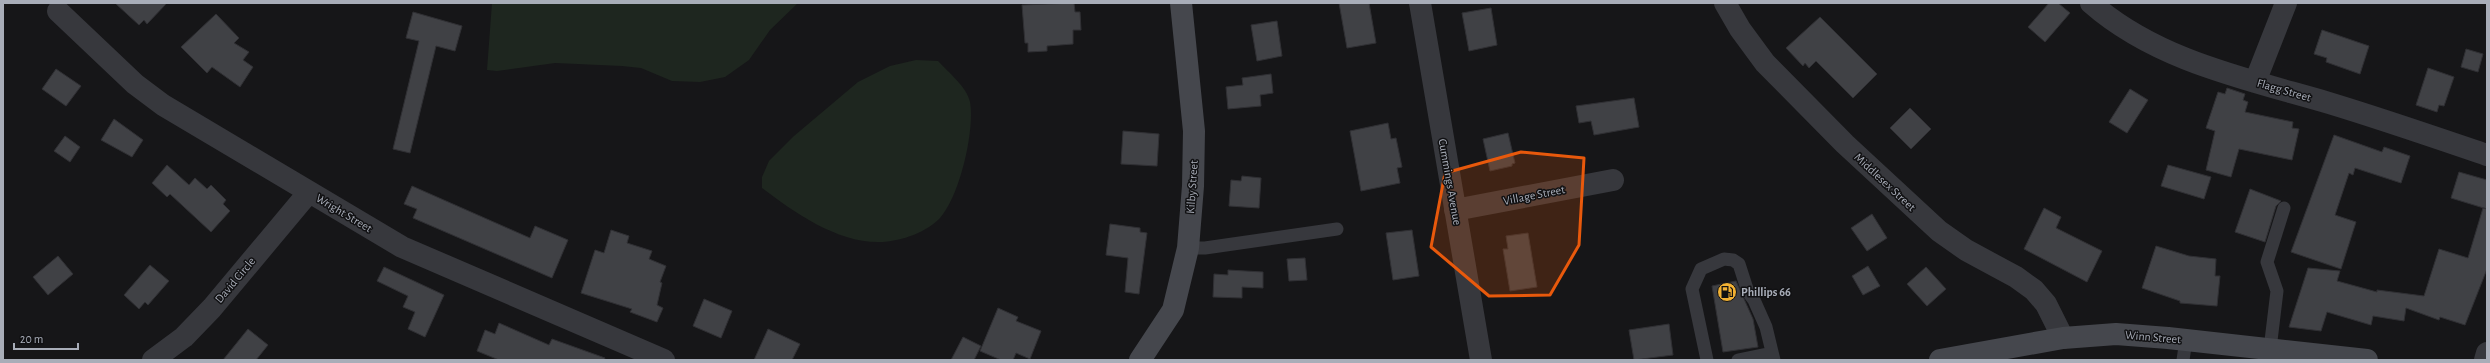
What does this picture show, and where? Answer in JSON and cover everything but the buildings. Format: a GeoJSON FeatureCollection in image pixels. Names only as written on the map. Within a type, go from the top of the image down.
{"type":"FeatureCollection","features":[{"type":"Feature","properties":{"kind":"main road","name":"Kilby Street"},"geometry":{"type":"LineString","coordinates":[[1140,360],[1173,310],[1188,248],[1194,186],[1194,131],[1181,3]]}},
{"type":"Feature","properties":{"kind":"main road","name":"Winn Street"},"geometry":{"type":"LineString","coordinates":[[1940,360],[2063,338],[2128,334],[2185,350],[2257,352],[2367,360]]}},
{"type":"Feature","properties":{"kind":"street","name":"Cummings Avenue"},"geometry":{"type":"LineString","coordinates":[[1420,3],[1481,360]]}},
{"type":"Feature","properties":{"kind":"street","name":"Middlesex Street"},"geometry":{"type":"LineString","coordinates":[[1724,3],[1740,29],[1765,62],[1845,144],[1939,231],[1966,250],[2016,278],[2034,290],[2044,302],[2063,338]]}},
{"type":"Feature","properties":{"kind":"street","name":"Flagg Street"},"geometry":{"type":"LineString","coordinates":[[2091,3],[2122,27],[2147,41],[2178,55],[2255,82],[2389,121],[2487,155]]}},
{"type":"Feature","properties":{"kind":"street"},"geometry":{"type":"LineString","coordinates":[[2255,82],[2286,3]]}},
{"type":"Feature","properties":{"kind":"street","name":"Wright Street"},"geometry":{"type":"LineString","coordinates":[[58,11],[135,84],[163,106],[381,236],[415,254],[664,360]]}},
{"type":"Feature","properties":{"kind":"street","name":"Village Street"},"geometry":{"type":"LineString","coordinates":[[1455,210],[1613,180]]}},
{"type":"Feature","properties":{"kind":"street","name":"David Circle"},"geometry":{"type":"LineString","coordinates":[[154,360],[180,340],[212,308],[309,192]]}},
{"type":"Feature","properties":{"kind":"street"},"geometry":{"type":"LineString","coordinates":[[2485,360],[2487,353]]}},
{"type":"Feature","properties":{"kind":"lane"},"geometry":{"type":"LineString","coordinates":[[2257,352],[2277,291],[2267,262],[2284,208]]}},
{"type":"Feature","properties":{"kind":"lane"},"geometry":{"type":"LineString","coordinates":[[1188,248],[1205,248],[1337,229]]}},
{"type":"Feature","properties":{"kind":"lane"},"geometry":{"type":"LineString","coordinates":[[1708,360],[1692,289],[1701,269],[1724,259],[1733,260],[1739,264],[1748,292],[1754,300],[1766,327],[1773,356],[1738,360]]}},
{"type":"Feature","properties":{"kind":"highlighted area"},"geometry":{"type":"Polygon","coordinates":[[[1521,152],[1584,158],[1579,245],[1550,295],[1489,296],[1431,247],[1445,173],[1521,152]]]}},
{"type":"Feature","properties":{"kind":"shaded area"},"geometry":{"type":"Polygon","coordinates":[[[492,3],[798,3],[770,30],[749,60],[725,77],[700,82],[672,81],[641,68],[622,66],[555,63],[497,71],[487,70],[492,3]]]}},
{"type":"Feature","properties":{"kind":"shaded area"},"geometry":{"type":"Polygon","coordinates":[[[916,60],[938,61],[961,85],[970,102],[971,114],[968,145],[960,179],[947,208],[935,223],[914,235],[898,240],[882,242],[850,238],[803,217],[762,188],[762,177],[769,161],[794,136],[858,82],[890,66],[916,60]]]}},
{"type":"Feature","properties":{"kind":"place","name":"Phillips 66"},"geometry":{"type":"Point","coordinates":[1727,292]}}]}
